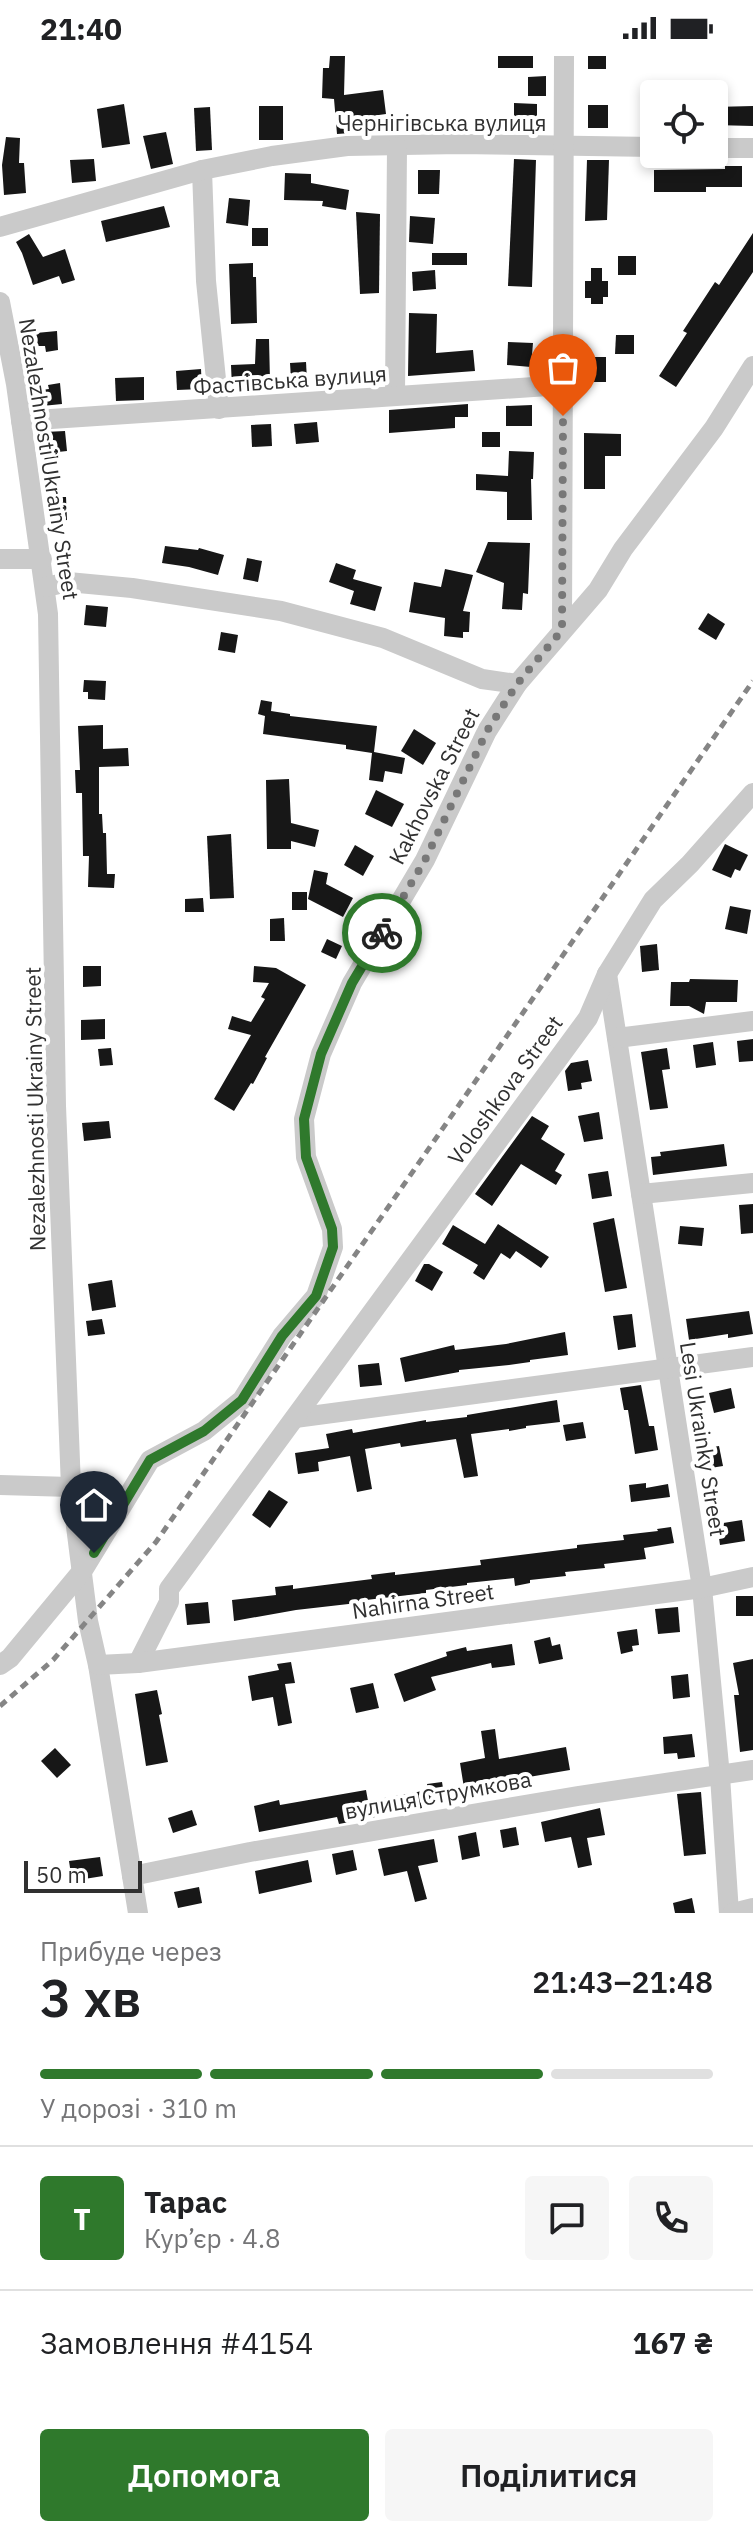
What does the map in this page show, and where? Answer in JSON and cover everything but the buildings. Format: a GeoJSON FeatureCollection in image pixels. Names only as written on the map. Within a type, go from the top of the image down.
{"type":"FeatureCollection","features":[{"type":"Feature","properties":{"kind":"street"},"geometry":{"type":"LineString","coordinates":[[562,630],[564,56]]}},
{"type":"Feature","properties":{"kind":"street","name":"Чернігівська вулиця"},"geometry":{"type":"LineString","coordinates":[[0,227],[202,170],[347,146],[640,147]]}},
{"type":"Feature","properties":{"kind":"street"},"geometry":{"type":"LineString","coordinates":[[395,396],[397,147]]}},
{"type":"Feature","properties":{"kind":"street"},"geometry":{"type":"LineString","coordinates":[[728,148],[753,148]]}},
{"type":"Feature","properties":{"kind":"street"},"geometry":{"type":"LineString","coordinates":[[202,170],[206,281],[219,409]]}},
{"type":"Feature","properties":{"kind":"street","name":"Nezalezhnosti Ukrainy Street"},"geometry":{"type":"LineString","coordinates":[[0,302],[46,587],[54,876],[56,1106],[71,1487],[88,1621],[98,1665],[138,1913]]}},
{"type":"Feature","properties":{"kind":"street","name":"Kakhovska Street"},"geometry":{"type":"LineString","coordinates":[[0,1665],[10,1658],[83,1570],[150,1460],[204,1431],[242,1400],[282,1336],[316,1296],[333,1247],[332,1229],[306,1157],[304,1119],[321,1054],[352,983],[425,860],[487,731],[517,684],[598,590],[623,549],[714,428],[753,366]]}},
{"type":"Feature","properties":{"kind":"street","name":"Фастівська вулиця"},"geometry":{"type":"LineString","coordinates":[[21,421],[563,385]]}},
{"type":"Feature","properties":{"kind":"street"},"geometry":{"type":"LineString","coordinates":[[0,559],[42,559]]}},
{"type":"Feature","properties":{"kind":"street"},"geometry":{"type":"LineString","coordinates":[[46,587],[68,582],[132,588],[281,611],[383,638],[482,679],[517,684]]}},
{"type":"Feature","properties":{"kind":"street","name":"Voloshkova Street"},"geometry":{"type":"LineString","coordinates":[[138,1663],[169,1602],[169,1589],[588,1018],[607,974],[653,900],[690,864],[753,793]]}},
{"type":"Feature","properties":{"kind":"street","name":"Lesi Ukrainky Street"},"geometry":{"type":"LineString","coordinates":[[607,974],[702,1588],[731,1913]]}},
{"type":"Feature","properties":{"kind":"street"},"geometry":{"type":"LineString","coordinates":[[617,1038],[753,1021]]}},
{"type":"Feature","properties":{"kind":"street"},"geometry":{"type":"LineString","coordinates":[[641,1194],[753,1183]]}},
{"type":"Feature","properties":{"kind":"street"},"geometry":{"type":"LineString","coordinates":[[295,1418],[753,1357]]}},
{"type":"Feature","properties":{"kind":"street"},"geometry":{"type":"LineString","coordinates":[[0,1485],[71,1487]]}},
{"type":"Feature","properties":{"kind":"street","name":"Nahirna Street"},"geometry":{"type":"LineString","coordinates":[[98,1665],[138,1663],[702,1588],[753,1577]]}},
{"type":"Feature","properties":{"kind":"street","name":"вулиця Струмкова"},"geometry":{"type":"LineString","coordinates":[[132,1876],[250,1852],[578,1796],[753,1770]]}},
{"type":"Feature","properties":{"kind":"street"},"geometry":{"type":"LineString","coordinates":[[731,1913],[753,1908]]}},
{"type":"Feature","properties":{"kind":"railway"},"geometry":{"type":"LineString","coordinates":[[0,1706],[53,1660],[156,1542],[753,681]]}},
{"type":"Feature","properties":{"kind":"way so far"},"geometry":{"type":"LineString","coordinates":[[382,933],[425,860],[487,731],[517,684],[562,630],[563,416]]}},
{"type":"Feature","properties":{"kind":"route"},"geometry":{"type":"LineString","coordinates":[[94,1553],[150,1460],[204,1431],[242,1400],[282,1336],[316,1296],[333,1247],[332,1229],[306,1157],[304,1119],[321,1054],[352,983],[382,933]]}}]}
